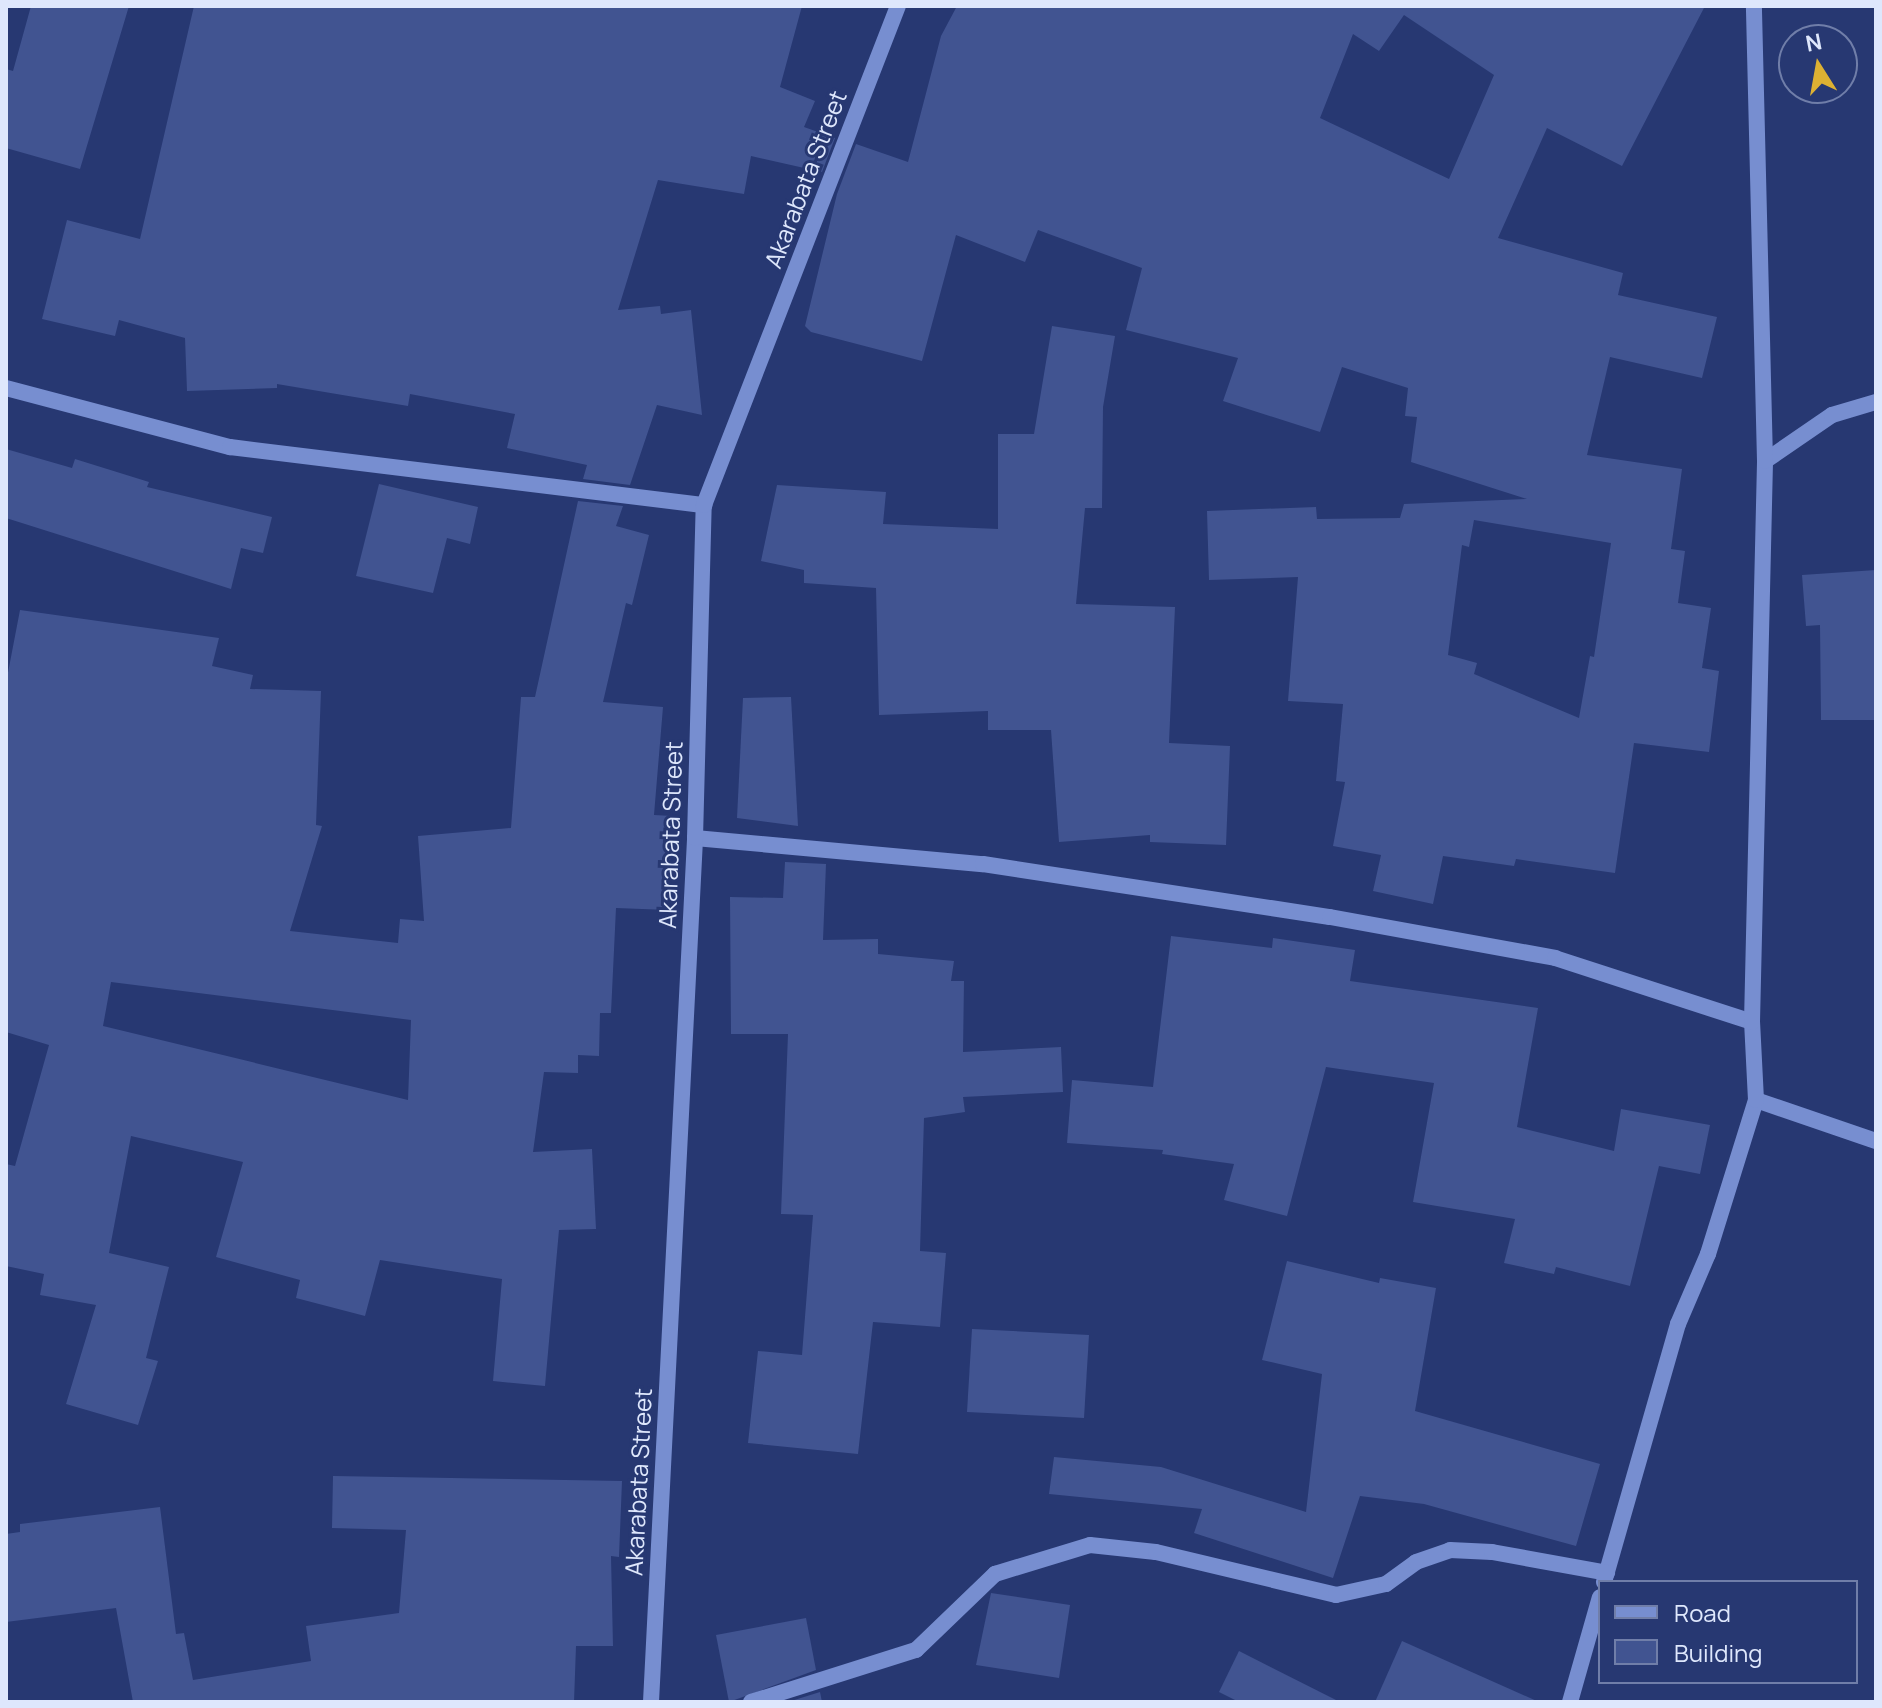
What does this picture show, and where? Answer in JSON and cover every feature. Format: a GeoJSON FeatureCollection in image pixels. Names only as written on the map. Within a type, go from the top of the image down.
{"type":"FeatureCollection","features":[{"type":"Feature","properties":{"kind":"street","name":"Akarabata Street"},"geometry":{"type":"LineString","coordinates":[[651,1702],[695,838],[704,505],[898,6]]}},
{"type":"Feature","properties":{"kind":"street"},"geometry":{"type":"LineString","coordinates":[[751,1702],[916,1650],[995,1574],[1090,1545],[1156,1552],[1336,1595],[1386,1584],[1416,1562],[1450,1550],[1492,1552],[1606,1577],[1678,1324],[1708,1254],[1756,1100],[1752,1022],[1765,461],[1754,6]]}},
{"type":"Feature","properties":{"kind":"street"},"geometry":{"type":"LineString","coordinates":[[6,388],[230,447],[704,505]]}},
{"type":"Feature","properties":{"kind":"street"},"geometry":{"type":"LineString","coordinates":[[1765,461],[1832,415],[1876,402]]}},
{"type":"Feature","properties":{"kind":"street"},"geometry":{"type":"LineString","coordinates":[[695,838],[983,864],[1345,920],[1555,958],[1752,1022]]}},
{"type":"Feature","properties":{"kind":"street"},"geometry":{"type":"LineString","coordinates":[[1756,1100],[1876,1141]]}},
{"type":"Feature","properties":{"kind":"street"},"geometry":{"type":"LineString","coordinates":[[1570,1702],[1598,1604]]}},
{"type":"Feature","properties":{"kind":"building"},"geometry":{"type":"Polygon","coordinates":[[[31,6],[129,6],[80,169],[6,148],[6,69],[13,71],[31,6]]]}},
{"type":"Feature","properties":{"kind":"building"},"geometry":{"type":"Polygon","coordinates":[[[194,6],[802,6],[780,87],[815,101],[804,127],[835,138],[822,172],[751,156],[744,194],[658,180],[618,310],[660,306],[661,314],[691,310],[702,415],[657,405],[630,485],[583,479],[587,465],[507,448],[515,414],[410,394],[408,406],[277,384],[277,388],[187,391],[185,338],[119,320],[115,336],[42,319],[67,220],[140,239],[194,6]]]}},
{"type":"Feature","properties":{"kind":"building"},"geometry":{"type":"Polygon","coordinates":[[[957,6],[1705,6],[1622,166],[1547,128],[1498,238],[1623,273],[1618,295],[1717,317],[1702,378],[1610,357],[1587,455],[1682,469],[1671,549],[1685,551],[1678,603],[1711,608],[1702,668],[1719,671],[1709,752],[1634,743],[1615,873],[1516,859],[1514,866],[1443,856],[1433,904],[1373,891],[1381,855],[1333,846],[1345,782],[1336,781],[1343,704],[1288,701],[1298,577],[1209,580],[1207,511],[1316,507],[1317,519],[1400,518],[1404,504],[1527,499],[1411,462],[1417,417],[1405,416],[1408,388],[1342,367],[1320,432],[1223,401],[1238,358],[1126,330],[1142,268],[1038,230],[1025,262],[956,235],[922,361],[811,332],[805,326],[837,194],[856,144],[908,162],[941,36],[957,6]],[[1404,15],[1379,51],[1353,34],[1320,118],[1449,179],[1494,75],[1404,15]],[[1474,520],[1469,547],[1462,545],[1448,655],[1477,663],[1474,674],[1579,718],[1590,656],[1594,657],[1611,543],[1474,520]]]}},
{"type":"Feature","properties":{"kind":"building"},"geometry":{"type":"Polygon","coordinates":[[[1052,326],[1115,336],[1103,407],[1102,508],[1085,508],[1076,604],[1175,607],[1169,743],[1230,746],[1226,845],[1150,842],[1150,835],[1059,842],[1051,730],[988,730],[988,711],[879,715],[876,588],[804,583],[804,570],[761,561],[777,485],[886,492],[883,524],[998,529],[998,434],[1034,434],[1052,326]]]}},
{"type":"Feature","properties":{"kind":"building"},"geometry":{"type":"Polygon","coordinates":[[[6,449],[72,468],[75,459],[149,482],[147,487],[272,517],[263,553],[241,548],[231,589],[6,518],[6,449]]]}},
{"type":"Feature","properties":{"kind":"building"},"geometry":{"type":"Polygon","coordinates":[[[379,484],[478,507],[470,544],[447,538],[433,593],[356,576],[379,484]]]}},
{"type":"Feature","properties":{"kind":"building"},"geometry":{"type":"Polygon","coordinates":[[[578,501],[623,506],[616,526],[649,535],[632,605],[626,603],[603,702],[663,707],[654,815],[672,816],[668,910],[616,908],[611,1013],[600,1013],[599,1056],[578,1055],[578,1073],[544,1072],[533,1152],[592,1149],[596,1229],[559,1230],[545,1386],[493,1381],[502,1279],[380,1260],[365,1316],[296,1298],[300,1280],[216,1257],[243,1162],[131,1136],[109,1253],[169,1267],[146,1358],[158,1361],[138,1425],[66,1404],[96,1305],[40,1295],[44,1274],[6,1266],[6,1164],[15,1166],[49,1045],[6,1032],[6,683],[20,610],[219,638],[212,666],[253,675],[250,689],[321,691],[316,825],[322,826],[290,931],[398,943],[400,919],[424,921],[418,836],[511,828],[521,697],[535,697],[578,501]],[[111,982],[103,1026],[408,1100],[411,1020],[111,982]]]}},
{"type":"Feature","properties":{"kind":"building"},"geometry":{"type":"Polygon","coordinates":[[[1876,570],[1876,720],[1821,720],[1820,625],[1806,626],[1802,575],[1876,570]]]}},
{"type":"Feature","properties":{"kind":"building"},"geometry":{"type":"Polygon","coordinates":[[[791,697],[798,826],[737,818],[743,698],[791,697]]]}},
{"type":"Feature","properties":{"kind":"building"},"geometry":{"type":"Polygon","coordinates":[[[785,862],[826,864],[823,940],[878,939],[878,954],[954,961],[951,981],[964,981],[963,1052],[1061,1047],[1063,1092],[963,1097],[965,1112],[924,1118],[920,1251],[946,1253],[940,1327],[873,1322],[858,1454],[748,1443],[758,1351],[802,1355],[813,1215],[781,1214],[788,1034],[731,1034],[730,897],[783,898],[785,862]]]}},
{"type":"Feature","properties":{"kind":"building"},"geometry":{"type":"Polygon","coordinates":[[[1171,936],[1272,948],[1273,938],[1355,950],[1350,981],[1538,1008],[1517,1127],[1614,1151],[1621,1109],[1710,1125],[1700,1174],[1659,1166],[1630,1286],[1556,1267],[1554,1274],[1504,1263],[1515,1219],[1413,1202],[1434,1083],[1326,1067],[1287,1216],[1224,1200],[1234,1164],[1162,1154],[1163,1150],[1067,1143],[1072,1080],[1153,1087],[1171,936]]]}},
{"type":"Feature","properties":{"kind":"building"},"geometry":{"type":"Polygon","coordinates":[[[1287,1261],[1379,1283],[1380,1278],[1436,1288],[1415,1411],[1600,1464],[1576,1546],[1424,1504],[1360,1496],[1333,1578],[1194,1533],[1202,1509],[1049,1494],[1054,1457],[1161,1467],[1306,1512],[1322,1374],[1262,1360],[1287,1261]]]}},
{"type":"Feature","properties":{"kind":"building"},"geometry":{"type":"Polygon","coordinates":[[[972,1329],[1089,1335],[1084,1418],[967,1412],[972,1329]]]}},
{"type":"Feature","properties":{"kind":"building"},"geometry":{"type":"Polygon","coordinates":[[[333,1476],[622,1481],[619,1557],[611,1556],[613,1646],[576,1646],[574,1702],[133,1702],[116,1608],[6,1622],[6,1534],[20,1532],[20,1524],[160,1507],[176,1634],[184,1633],[193,1680],[311,1661],[306,1626],[399,1613],[406,1530],[332,1528],[333,1476]]]}},
{"type":"Feature","properties":{"kind":"building"},"geometry":{"type":"Polygon","coordinates":[[[991,1593],[1070,1605],[1059,1678],[976,1665],[991,1593]]]}},
{"type":"Feature","properties":{"kind":"building"},"geometry":{"type":"Polygon","coordinates":[[[806,1618],[816,1670],[729,1702],[716,1635],[806,1618]]]}},
{"type":"Feature","properties":{"kind":"building"},"geometry":{"type":"Polygon","coordinates":[[[1402,1641],[1539,1702],[1375,1702],[1402,1641]]]}},
{"type":"Feature","properties":{"kind":"building"},"geometry":{"type":"Polygon","coordinates":[[[1239,1651],[1340,1702],[1239,1702],[1219,1692],[1239,1651]]]}},
{"type":"Feature","properties":{"kind":"building"},"geometry":{"type":"Polygon","coordinates":[[[820,1692],[822,1702],[788,1702],[820,1692]]]}}]}
